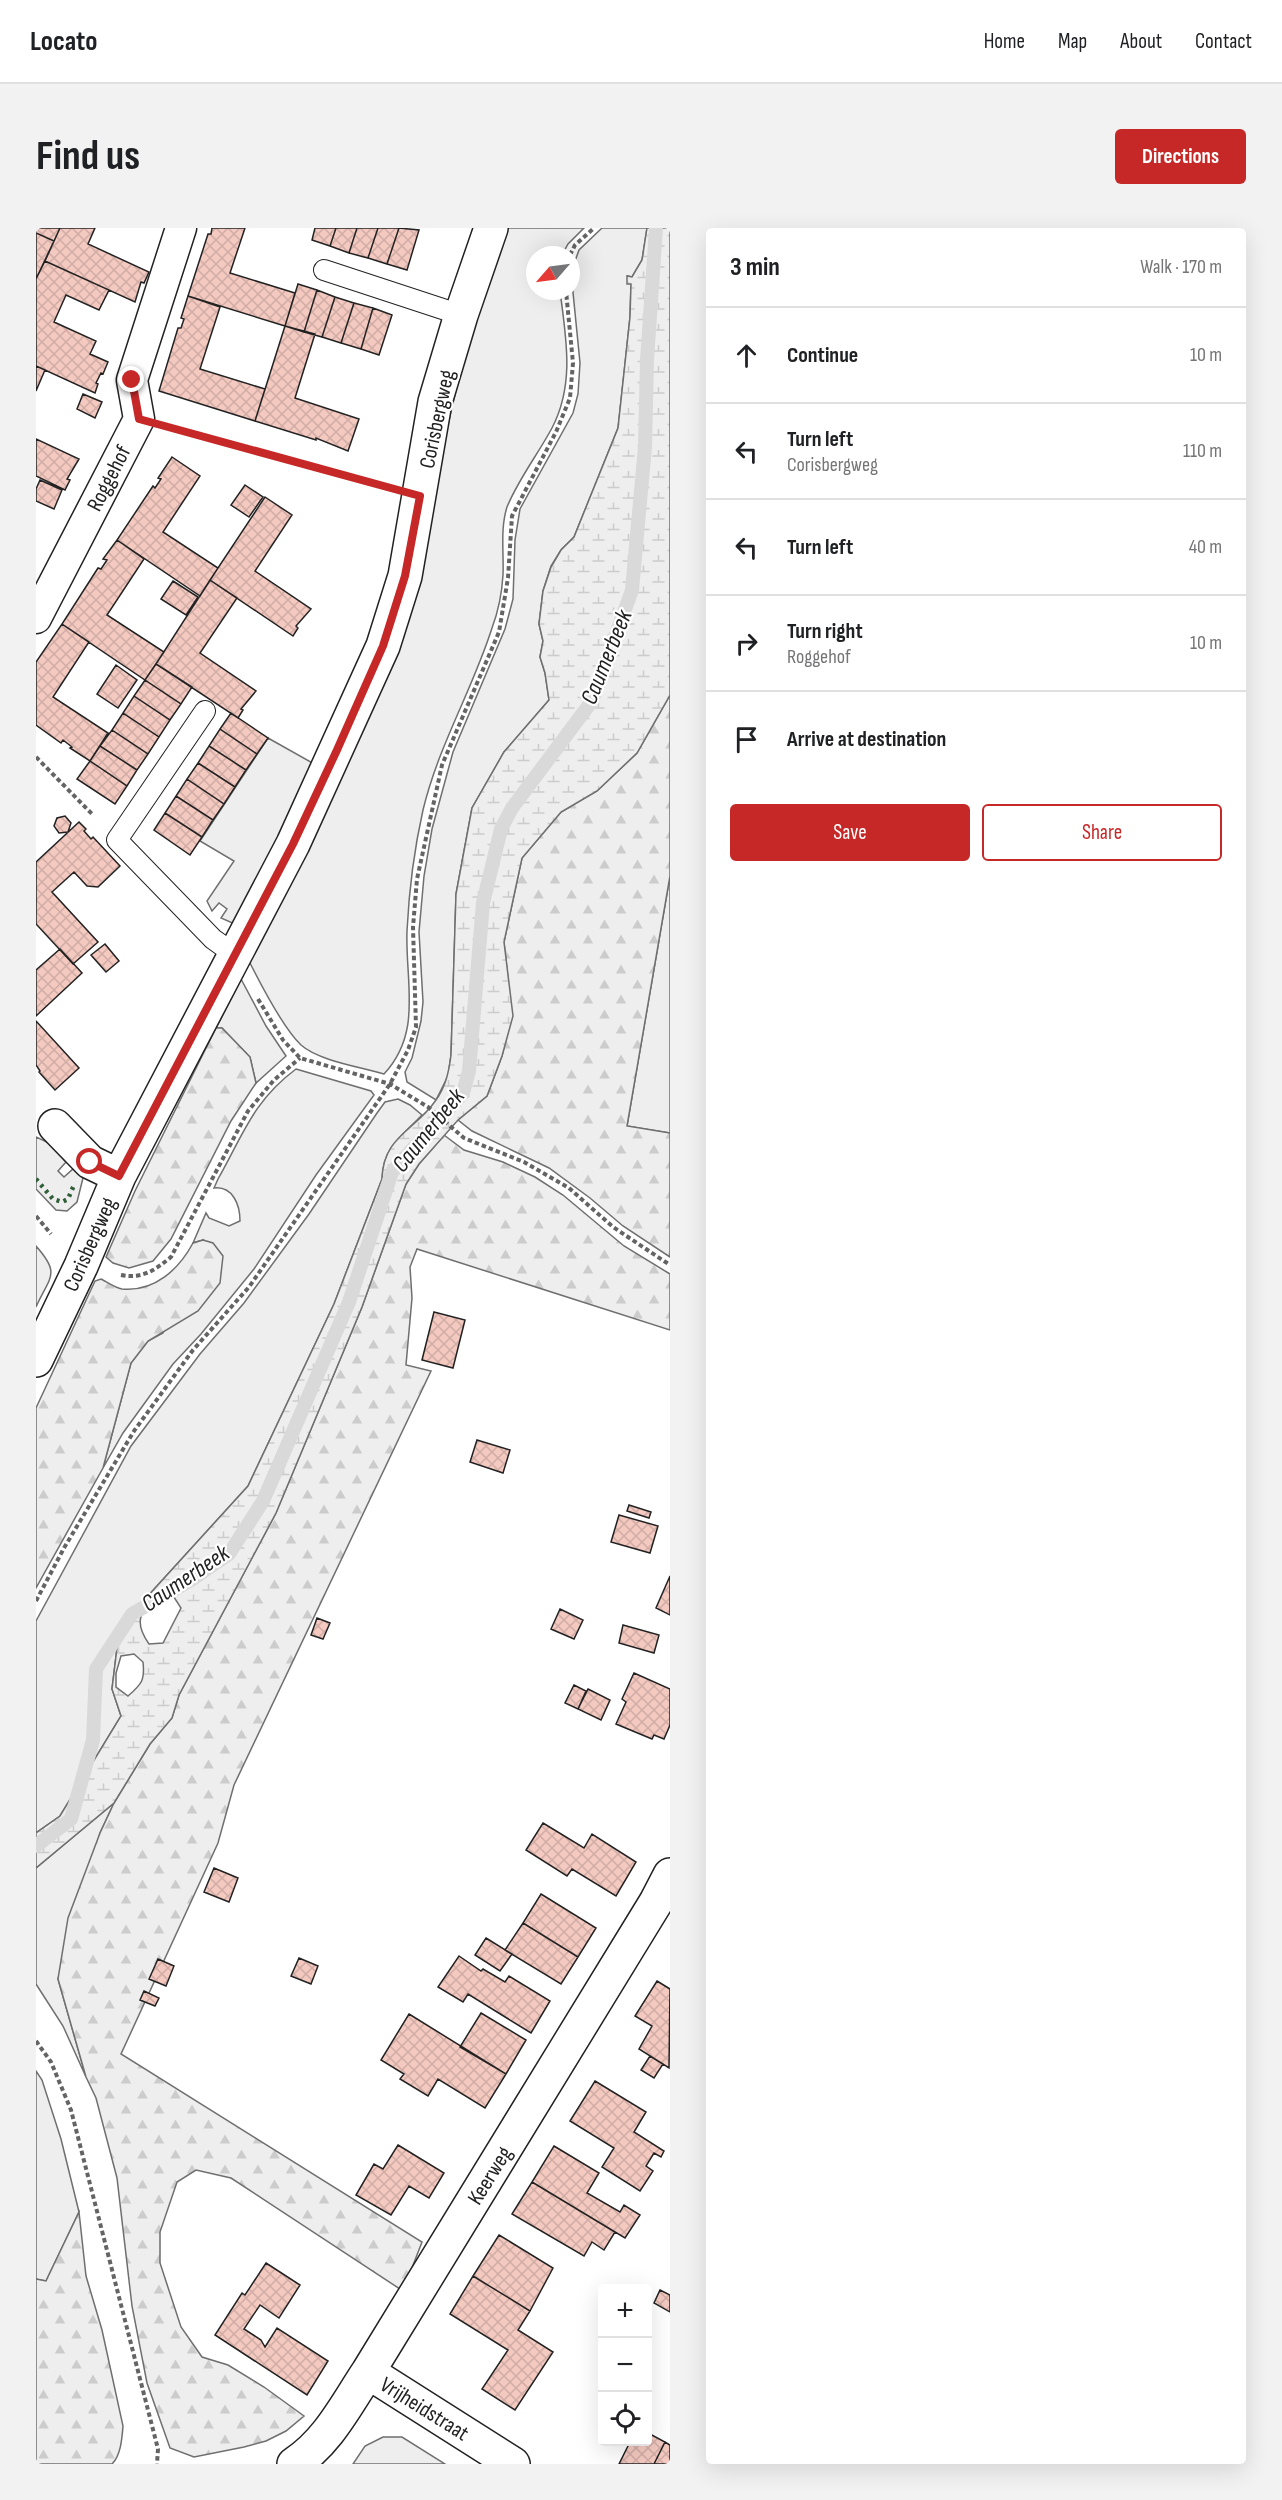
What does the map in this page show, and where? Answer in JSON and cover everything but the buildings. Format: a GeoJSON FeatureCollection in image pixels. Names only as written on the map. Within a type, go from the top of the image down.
{"type":"FeatureCollection","features":[{"type":"Feature","properties":{"kind":"street","name":"Roggehof"},"geometry":{"type":"LineString","coordinates":[[36,618],[139,419],[132,380],[181,228]]}},
{"type":"Feature","properties":{"kind":"street","name":"Corisbergweg"},"geometry":{"type":"LineString","coordinates":[[36,1360],[81,1266],[119,1176],[293,844],[383,646],[405,576],[435,402],[461,315],[491,228]]}},
{"type":"Feature","properties":{"kind":"street"},"geometry":{"type":"LineString","coordinates":[[55,1126],[90,1162],[119,1176]]}},
{"type":"Feature","properties":{"kind":"street","name":"Keerweg"},"geometry":{"type":"LineString","coordinates":[[294,2464],[311,2453],[329,2432],[665,1895]]}},
{"type":"Feature","properties":{"kind":"street","name":"Vrijheidstraat"},"geometry":{"type":"LineString","coordinates":[[368,2372],[513,2464]]}},
{"type":"Feature","properties":{"kind":"lane"},"geometry":{"type":"LineString","coordinates":[[324,270],[461,315]]}},
{"type":"Feature","properties":{"kind":"lane"},"geometry":{"type":"LineString","coordinates":[[205,711],[117,840],[213,939],[234,954]]}},
{"type":"Feature","properties":{"kind":"path"},"geometry":{"type":"LineString","coordinates":[[574,246],[594,228]]}},
{"type":"Feature","properties":{"kind":"path"},"geometry":{"type":"LineString","coordinates":[[36,1601],[134,1431],[193,1350],[249,1287],[390,1084],[408,1050],[416,1027],[413,927],[417,879],[442,765],[499,632],[508,578],[512,516],[556,432],[570,398],[573,363],[567,300]]}},
{"type":"Feature","properties":{"kind":"path"},"geometry":{"type":"LineString","coordinates":[[139,419],[420,496]]}},
{"type":"Feature","properties":{"kind":"path"},"geometry":{"type":"LineString","coordinates":[[36,757],[117,840]]}},
{"type":"Feature","properties":{"kind":"path"},"geometry":{"type":"LineString","coordinates":[[234,954],[263,1009],[283,1040],[300,1058],[390,1084],[428,1107],[464,1138],[524,1162],[569,1188],[613,1227],[670,1264]]}},
{"type":"Feature","properties":{"kind":"path"},"geometry":{"type":"LineString","coordinates":[[81,1266],[133,1277],[150,1273],[171,1257],[248,1111],[274,1080],[300,1058]]}},
{"type":"Feature","properties":{"kind":"path"},"geometry":{"type":"LineString","coordinates":[[36,2042],[51,2062],[71,2110],[158,2449],[157,2464]]}},
{"type":"Feature","properties":{"kind":"green space"},"geometry":{"type":"Polygon","coordinates":[[[507,228],[584,228],[567,246],[526,246],[526,300],[561,300],[567,361],[564,395],[552,428],[507,507],[503,532],[502,582],[496,615],[475,674],[438,763],[423,810],[408,916],[408,1024],[404,1041],[396,1058],[384,1074],[329,1059],[301,1045],[279,1016],[248,959],[441,457],[469,341],[507,228]]]}},
{"type":"Feature","properties":{"kind":"green space"},"geometry":{"type":"Polygon","coordinates":[[[602,228],[647,228],[642,260],[632,277],[628,276],[631,283],[630,317],[618,428],[574,537],[561,550],[551,566],[543,591],[539,624],[543,641],[540,657],[549,700],[504,752],[472,808],[456,894],[451,1055],[448,1076],[436,1100],[407,1082],[405,1072],[412,1058],[423,1002],[419,932],[424,876],[432,829],[453,752],[505,629],[513,599],[515,540],[520,509],[573,413],[578,394],[580,363],[574,300],[580,300],[580,249],[602,228]]]}},
{"type":"Feature","properties":{"kind":"green space"},"geometry":{"type":"Polygon","coordinates":[[[647,228],[670,228],[670,695],[637,753],[597,791],[561,812],[522,858],[504,942],[513,1016],[502,1056],[487,1096],[458,1120],[419,1164],[406,1184],[362,1307],[276,1513],[179,1695],[172,1718],[150,1744],[114,1803],[36,1868],[36,1833],[60,1816],[121,1716],[112,1689],[117,1648],[137,1608],[248,1486],[334,1304],[382,1179],[388,1153],[394,1143],[428,1111],[445,1084],[451,1055],[456,894],[472,808],[504,752],[549,700],[540,657],[543,641],[539,624],[543,591],[551,567],[561,550],[574,537],[618,428],[630,317],[631,284],[627,284],[627,276],[632,277],[642,260],[647,228]],[[162,1593],[144,1610],[141,1616],[141,1628],[149,1644],[163,1643],[181,1608],[172,1594],[162,1593]],[[134,1654],[121,1656],[116,1673],[116,1687],[128,1696],[143,1678],[143,1662],[134,1654]]]}},
{"type":"Feature","properties":{"kind":"green space"},"geometry":{"type":"Polygon","coordinates":[[[670,695],[670,876],[627,1126],[670,1133],[670,1257],[623,1226],[549,1168],[472,1131],[458,1120],[487,1096],[502,1056],[512,1016],[504,942],[522,858],[561,812],[597,791],[637,753],[670,695]]]}},
{"type":"Feature","properties":{"kind":"green space"},"geometry":{"type":"Polygon","coordinates":[[[268,738],[316,765],[237,925],[221,918],[227,909],[219,903],[212,911],[207,901],[234,861],[200,841],[268,738]]]}},
{"type":"Feature","properties":{"kind":"green space"},"geometry":{"type":"Polygon","coordinates":[[[670,876],[670,1133],[627,1126],[670,876]]]}},
{"type":"Feature","properties":{"kind":"green space"},"geometry":{"type":"Polygon","coordinates":[[[241,979],[266,1026],[286,1056],[256,1083],[250,1057],[222,1028],[216,1028],[241,979]]]}},
{"type":"Feature","properties":{"kind":"green space"},"geometry":{"type":"Polygon","coordinates":[[[216,1028],[222,1028],[250,1057],[256,1083],[231,1121],[171,1239],[153,1261],[129,1268],[113,1263],[106,1257],[135,1191],[216,1028]]]}},
{"type":"Feature","properties":{"kind":"green space"},"geometry":{"type":"Polygon","coordinates":[[[296,1069],[371,1091],[374,1095],[316,1175],[254,1269],[201,1334],[173,1364],[123,1433],[103,1468],[131,1363],[148,1341],[163,1333],[203,1240],[193,1243],[206,1213],[209,1218],[229,1226],[240,1221],[239,1209],[231,1193],[221,1188],[214,1188],[218,1179],[259,1106],[281,1081],[296,1069]]]}},
{"type":"Feature","properties":{"kind":"green space"},"geometry":{"type":"Polygon","coordinates":[[[398,1099],[422,1115],[400,1136],[390,1150],[383,1168],[382,1179],[334,1304],[248,1486],[137,1608],[117,1648],[112,1689],[121,1716],[60,1816],[36,1833],[36,1621],[131,1446],[200,1354],[244,1303],[309,1214],[385,1102],[398,1099]]]}},
{"type":"Feature","properties":{"kind":"green space"},"geometry":{"type":"Polygon","coordinates":[[[444,1135],[464,1150],[503,1162],[535,1177],[563,1195],[624,1246],[670,1274],[670,1330],[417,1249],[410,1267],[412,1298],[406,1365],[431,1371],[234,1785],[218,1843],[121,2054],[422,2242],[403,2291],[231,2178],[196,2170],[177,2182],[160,2232],[160,2263],[181,2327],[202,2357],[228,2365],[304,2416],[286,2431],[266,2441],[194,2457],[170,2448],[147,2383],[132,2306],[117,2178],[96,2098],[86,2077],[58,1979],[68,1918],[100,1833],[114,1803],[150,1744],[172,1718],[179,1695],[276,1513],[362,1307],[406,1184],[419,1164],[444,1135]]]}},
{"type":"Feature","properties":{"kind":"green space"},"geometry":{"type":"Polygon","coordinates":[[[36,1137],[49,1143],[66,1162],[58,1171],[64,1177],[73,1169],[84,1174],[77,1202],[67,1211],[56,1210],[36,1189],[36,1137]]]}},
{"type":"Feature","properties":{"kind":"green space"},"geometry":{"type":"Polygon","coordinates":[[[203,1240],[213,1243],[223,1256],[220,1283],[198,1311],[148,1341],[131,1363],[103,1468],[36,1588],[36,1408],[95,1281],[101,1279],[122,1289],[145,1287],[165,1277],[181,1262],[193,1243],[203,1240]]]}},
{"type":"Feature","properties":{"kind":"green space"},"geometry":{"type":"Polygon","coordinates":[[[36,1246],[49,1263],[51,1275],[36,1307],[36,1246]]]}},
{"type":"Feature","properties":{"kind":"green space"},"geometry":{"type":"Polygon","coordinates":[[[114,1803],[100,1833],[58,1979],[86,2077],[63,2026],[36,1984],[36,1868],[114,1803]]]}},
{"type":"Feature","properties":{"kind":"green space"},"geometry":{"type":"Polygon","coordinates":[[[36,2071],[42,2080],[61,2139],[79,2212],[46,2281],[36,2279],[36,2071]]]}},
{"type":"Feature","properties":{"kind":"green space"},"geometry":{"type":"Polygon","coordinates":[[[79,2212],[86,2276],[102,2330],[123,2426],[121,2441],[112,2464],[36,2464],[36,2279],[46,2281],[79,2212]]]}},
{"type":"Feature","properties":{"kind":"green space"},"geometry":{"type":"Polygon","coordinates":[[[383,2437],[402,2437],[445,2464],[353,2464],[365,2446],[383,2437]]]}},
{"type":"Feature","properties":{"kind":"waterway","name":"Caumerbeek"},"geometry":{"type":"LineString","coordinates":[[36,1846],[71,1819],[93,1740],[96,1669],[132,1614],[191,1580],[229,1554],[263,1501],[349,1302],[392,1172],[463,1093],[469,1071],[483,903],[501,829],[512,808],[592,701],[632,590],[645,447],[647,360],[656,228]]}},
{"type":"Feature","properties":{"kind":"hedge"},"geometry":{"type":"LineString","coordinates":[[36,1179],[53,1199],[62,1202],[68,1199],[74,1185]]}},
{"type":"Feature","properties":{"kind":"route"},"geometry":{"type":"LineString","coordinates":[[90,1162],[119,1176],[293,844],[383,646],[405,576],[420,496],[139,419],[132,380]]}}]}
